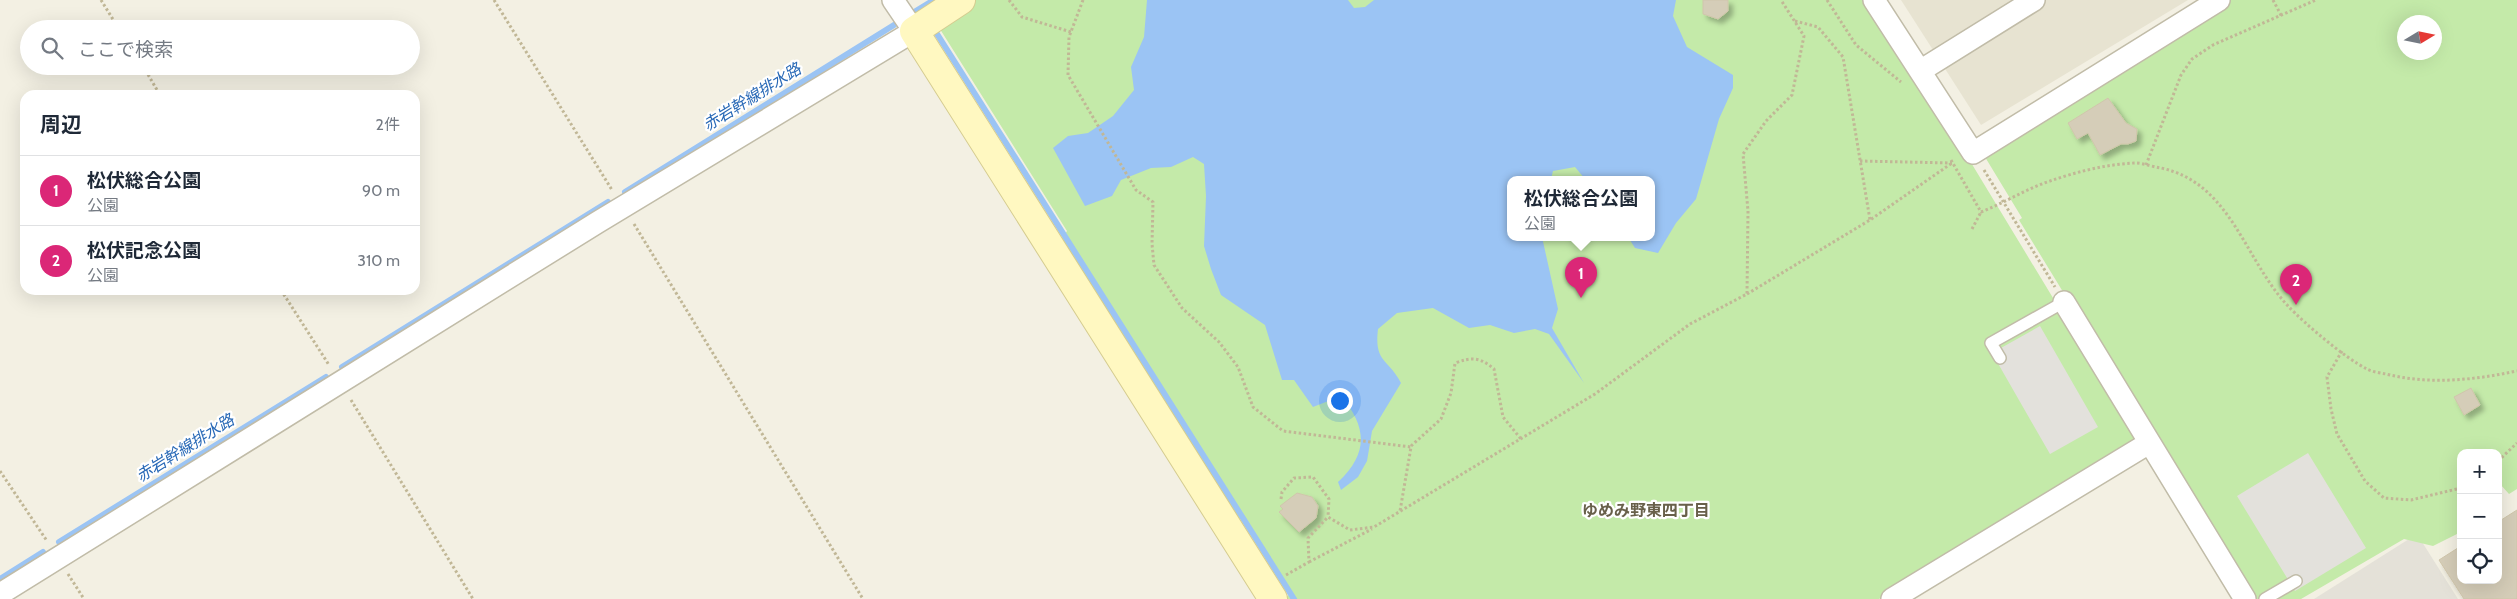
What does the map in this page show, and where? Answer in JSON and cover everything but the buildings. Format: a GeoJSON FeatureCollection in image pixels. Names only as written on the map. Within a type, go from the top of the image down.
{"type":"FeatureCollection","features":[{"type":"Feature","properties":{"kind":"street"},"geometry":{"type":"LineString","coordinates":[[893,0],[1269,592]]}},
{"type":"Feature","properties":{"kind":"street"},"geometry":{"type":"LineString","coordinates":[[0,594],[623,206],[914,31],[961,0]]}},
{"type":"Feature","properties":{"kind":"street"},"geometry":{"type":"LineString","coordinates":[[1874,0],[1911,77],[1973,153],[2219,0]]}},
{"type":"Feature","properties":{"kind":"street"},"geometry":{"type":"LineString","coordinates":[[1911,77],[2009,6],[2034,0]]}},
{"type":"Feature","properties":{"kind":"street"},"geometry":{"type":"LineString","coordinates":[[2064,302],[2245,599]]}},
{"type":"Feature","properties":{"kind":"street"},"geometry":{"type":"LineString","coordinates":[[1892,599],[2149,443]]}},
{"type":"Feature","properties":{"kind":"lane"},"geometry":{"type":"LineString","coordinates":[[2000,358],[1991,343],[2064,302]]}},
{"type":"Feature","properties":{"kind":"lane"},"geometry":{"type":"LineString","coordinates":[[2265,599],[2296,581]]}},
{"type":"Feature","properties":{"kind":"path"},"geometry":{"type":"LineString","coordinates":[[101,0],[113,20]]}},
{"type":"Feature","properties":{"kind":"path"},"geometry":{"type":"LineString","coordinates":[[494,0],[600,174],[623,206],[863,599]]}},
{"type":"Feature","properties":{"kind":"path"},"geometry":{"type":"LineString","coordinates":[[1009,0],[1022,17],[1071,32]]}},
{"type":"Feature","properties":{"kind":"path"},"geometry":{"type":"LineString","coordinates":[[1083,0],[1071,32],[1068,75],[1136,190],[1153,202],[1152,244],[1154,265],[1182,308],[1220,342],[1238,367],[1253,407],[1283,431],[1411,447]]}},
{"type":"Feature","properties":{"kind":"path"},"geometry":{"type":"LineString","coordinates":[[1747,294],[1748,211],[1743,154],[1766,121],[1792,95],[1804,36],[1781,0]]}},
{"type":"Feature","properties":{"kind":"path"},"geometry":{"type":"LineString","coordinates":[[1827,0],[1856,45],[1911,77]]}},
{"type":"Feature","properties":{"kind":"path"},"geometry":{"type":"LineString","coordinates":[[2273,0],[2282,16]]}},
{"type":"Feature","properties":{"kind":"path"},"geometry":{"type":"LineString","coordinates":[[2146,165],[2181,75],[2192,59],[2213,46],[2316,0]]}},
{"type":"Feature","properties":{"kind":"path"},"geometry":{"type":"LineString","coordinates":[[1794,21],[1818,27],[1843,57],[1870,220]]}},
{"type":"Feature","properties":{"kind":"path"},"geometry":{"type":"LineString","coordinates":[[148,75],[157,90]]}},
{"type":"Feature","properties":{"kind":"path"},"geometry":{"type":"LineString","coordinates":[[1973,153],[2064,302]]}},
{"type":"Feature","properties":{"kind":"path"},"geometry":{"type":"LineString","coordinates":[[1948,155],[1980,212]]}},
{"type":"Feature","properties":{"kind":"path"},"geometry":{"type":"LineString","coordinates":[[1860,161],[1952,163]]}},
{"type":"Feature","properties":{"kind":"path"},"geometry":{"type":"LineString","coordinates":[[1269,592],[1309,562],[1374,527],[1595,394],[1690,324],[1747,294],[1870,220],[1952,163]]}},
{"type":"Feature","properties":{"kind":"path"},"geometry":{"type":"LineString","coordinates":[[1972,229],[1980,212],[2048,182],[2084,171],[2136,163],[2177,172],[2207,190],[2232,218],[2258,265],[2288,306],[2368,370],[2405,379],[2448,380],[2491,376],[2517,371]]}},
{"type":"Feature","properties":{"kind":"path"},"geometry":{"type":"LineString","coordinates":[[284,295],[341,383],[473,599]]}},
{"type":"Feature","properties":{"kind":"path"},"geometry":{"type":"LineString","coordinates":[[2342,351],[2327,377],[2331,409],[2337,434],[2365,481],[2384,498],[2411,500],[2457,489]]}},
{"type":"Feature","properties":{"kind":"path"},"geometry":{"type":"LineString","coordinates":[[1400,511],[1411,447],[1440,419],[1452,393],[1455,363],[1473,357],[1484,360],[1494,369],[1503,417],[1521,438]]}},
{"type":"Feature","properties":{"kind":"path"},"geometry":{"type":"LineString","coordinates":[[2502,456],[2517,443]]}},
{"type":"Feature","properties":{"kind":"path"},"geometry":{"type":"LineString","coordinates":[[0,471],[59,558],[84,599]]}},
{"type":"Feature","properties":{"kind":"path"},"geometry":{"type":"LineString","coordinates":[[1282,499],[1282,492],[1294,478],[1313,477],[1328,499],[1328,517],[1308,538],[1309,562]]}},
{"type":"Feature","properties":{"kind":"path"},"geometry":{"type":"LineString","coordinates":[[1328,517],[1350,530],[1374,527]]}},
{"type":"Feature","properties":{"kind":"shaded area"},"geometry":{"type":"Polygon","coordinates":[[[1901,0],[2188,0],[1981,125],[1901,0]]]}},
{"type":"Feature","properties":{"kind":"shaded area"},"geometry":{"type":"Polygon","coordinates":[[[2040,326],[2098,427],[2050,454],[1992,353],[2040,326]]]}},
{"type":"Feature","properties":{"kind":"shaded area"},"geometry":{"type":"Polygon","coordinates":[[[2308,453],[2366,548],[2295,591],[2237,496],[2308,453]]]}},
{"type":"Feature","properties":{"kind":"shaded area"},"geometry":{"type":"Polygon","coordinates":[[[2417,534],[2458,599],[2314,599],[2417,534]]]}},
{"type":"Feature","properties":{"kind":"green space"},"geometry":{"type":"Polygon","coordinates":[[[962,0],[1867,0],[1967,156],[2139,440],[1879,599],[1287,599],[1286,597],[1292,593],[1244,516],[1237,520],[1061,240],[1067,231],[933,18],[962,0]]]}},
{"type":"Feature","properties":{"kind":"green space"},"geometry":{"type":"Polygon","coordinates":[[[2231,0],[2517,0],[2517,489],[2509,494],[2502,486],[2502,449],[2457,449],[2457,534],[2433,546],[2404,539],[2301,599],[2251,599],[2019,220],[2022,218],[1985,157],[2100,81],[2231,0]]]}},
{"type":"Feature","properties":{"kind":"water"},"geometry":{"type":"Polygon","coordinates":[[[1147,0],[1348,0],[1354,8],[1365,7],[1374,0],[1676,0],[1673,16],[1687,47],[1733,75],[1733,88],[1719,119],[1696,199],[1676,223],[1658,253],[1635,248],[1631,241],[1655,241],[1655,176],[1582,176],[1575,167],[1553,171],[1552,176],[1507,176],[1507,241],[1543,241],[1558,309],[1552,328],[1584,383],[1549,334],[1535,329],[1514,333],[1490,325],[1469,328],[1433,308],[1397,313],[1378,329],[1377,340],[1380,354],[1401,383],[1372,431],[1367,461],[1358,477],[1341,490],[1338,482],[1355,461],[1359,450],[1361,440],[1360,429],[1356,418],[1341,396],[1313,407],[1294,380],[1282,380],[1265,325],[1221,295],[1204,246],[1206,196],[1204,164],[1193,157],[1171,167],[1151,168],[1121,180],[1112,196],[1085,206],[1053,148],[1068,136],[1088,133],[1113,116],[1134,90],[1131,67],[1144,37],[1147,0]]]}},
{"type":"Feature","properties":{"kind":"waterway","name":"赤岩幹線排水路"},"geometry":{"type":"LineString","coordinates":[[911,14],[934,0]]}},
{"type":"Feature","properties":{"kind":"waterway","name":"赤岩幹線排水路"},"geometry":{"type":"LineString","coordinates":[[625,192],[894,25]]}},
{"type":"Feature","properties":{"kind":"waterway"},"geometry":{"type":"LineString","coordinates":[[932,26],[1294,599]]}},
{"type":"Feature","properties":{"kind":"waterway","name":"赤岩幹線排水路"},"geometry":{"type":"LineString","coordinates":[[342,367],[608,202]]}},
{"type":"Feature","properties":{"kind":"waterway","name":"赤岩幹線排水路"},"geometry":{"type":"LineString","coordinates":[[59,542],[326,377]]}},
{"type":"Feature","properties":{"kind":"waterway","name":"赤岩幹線排水路"},"geometry":{"type":"LineString","coordinates":[[0,579],[43,552]]}},
{"type":"Feature","properties":{"kind":"place","name":"松伏総合公園"},"geometry":{"type":"Point","coordinates":[1581,298]}},
{"type":"Feature","properties":{"kind":"place","name":"松伏記念公園"},"geometry":{"type":"Point","coordinates":[2296,305]}},
{"type":"Feature","properties":{"kind":"district","name":"ゆめみ野東四丁目"},"geometry":{"type":"Point","coordinates":[1646,510]}}]}
